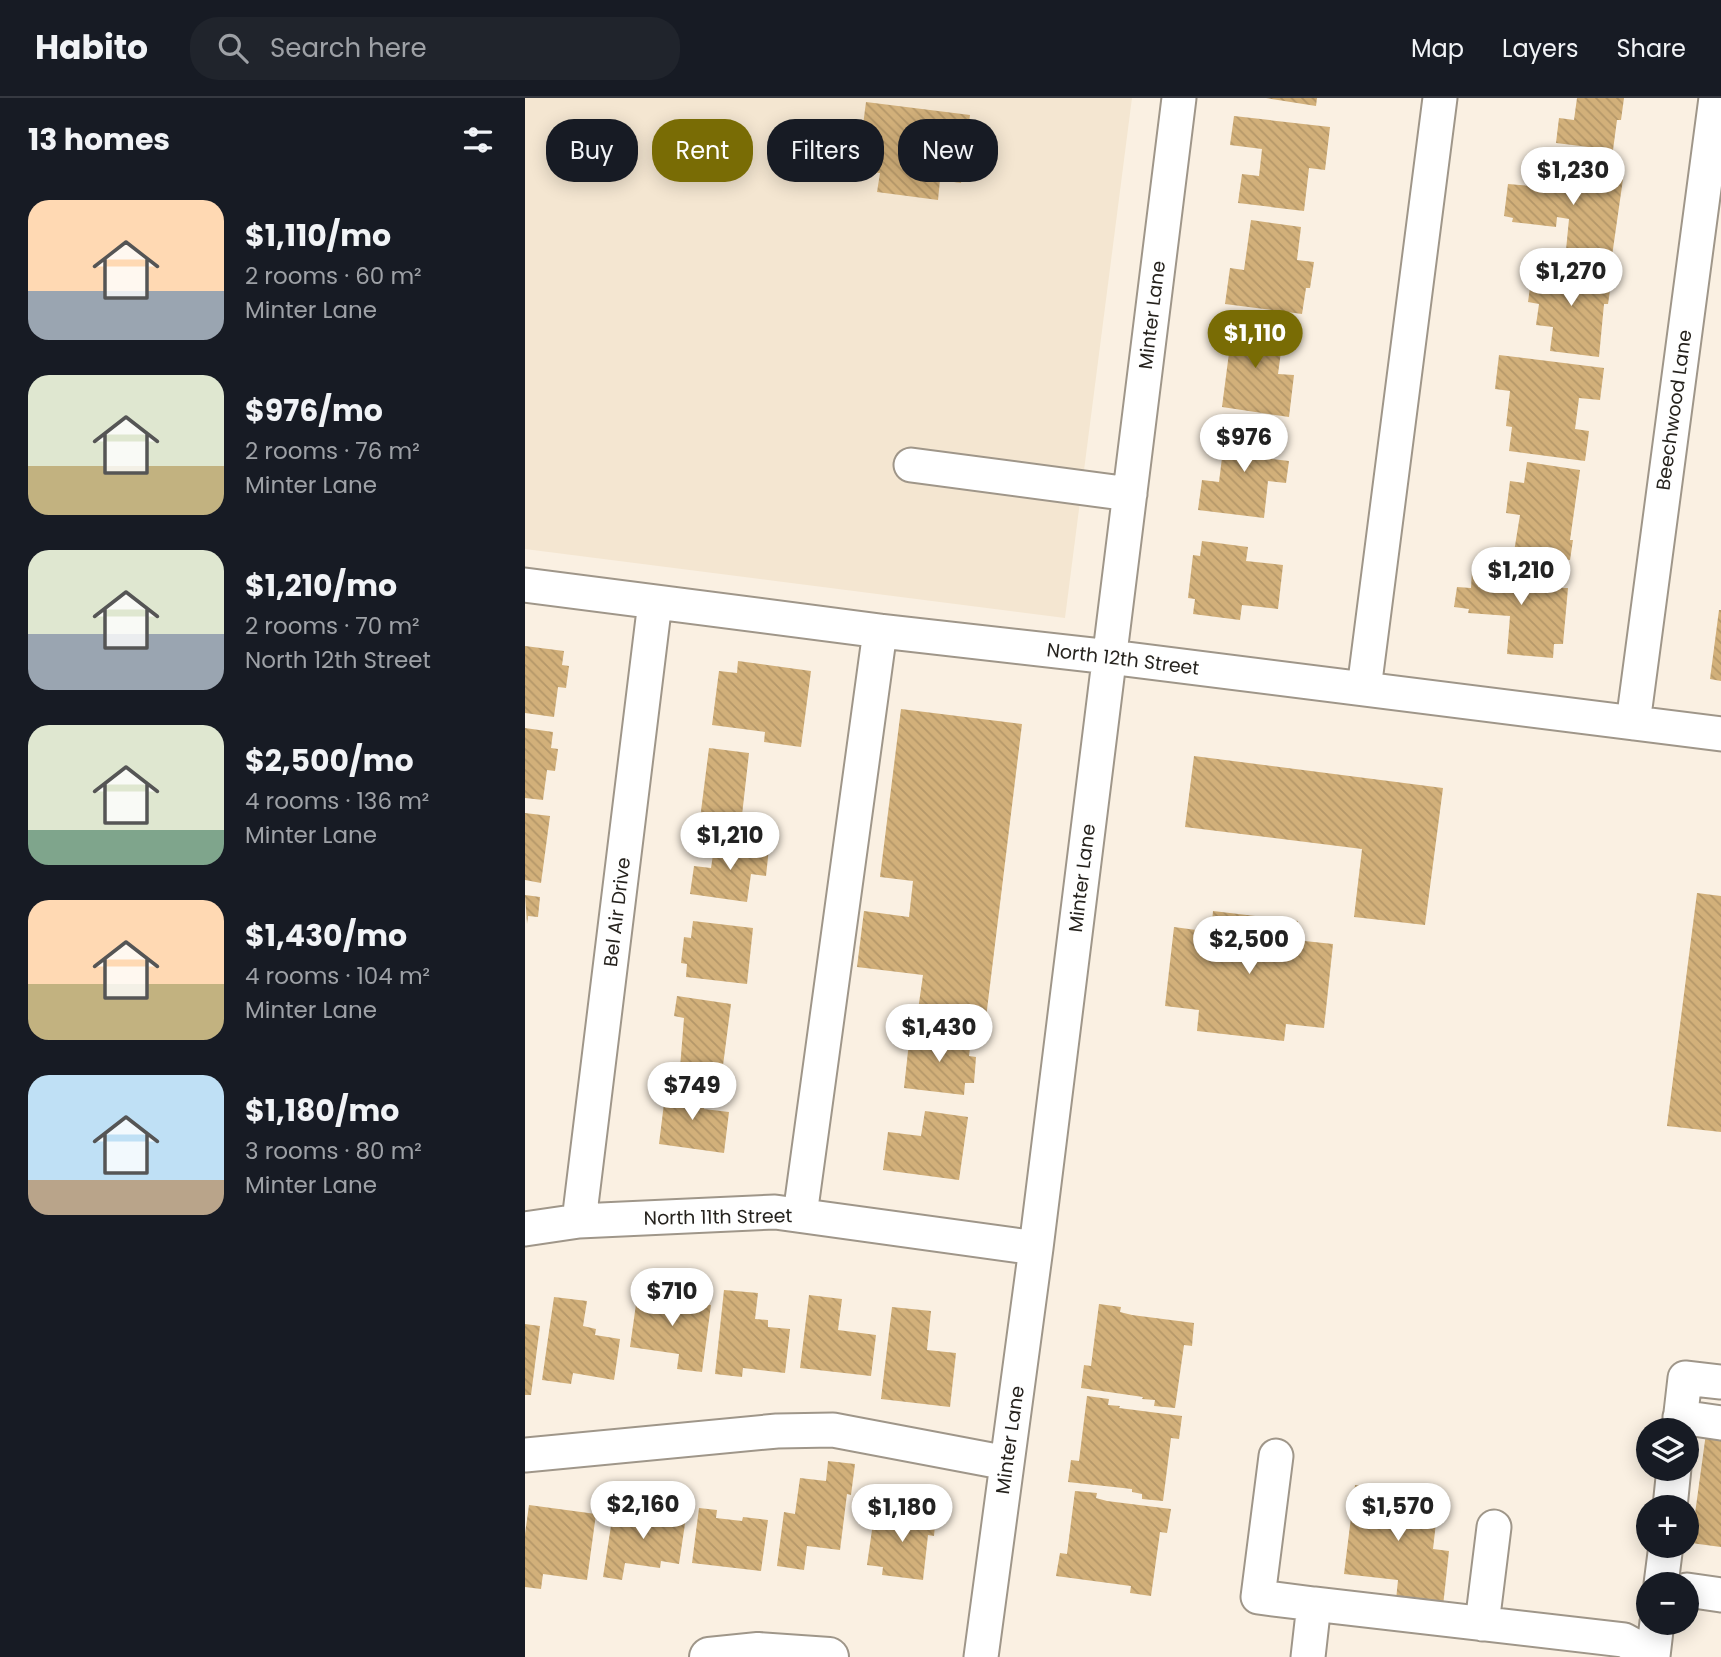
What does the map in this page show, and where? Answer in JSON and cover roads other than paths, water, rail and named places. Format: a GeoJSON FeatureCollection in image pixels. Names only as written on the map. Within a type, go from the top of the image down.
{"type":"FeatureCollection","features":[{"type":"Feature","properties":{"kind":"main road"},"geometry":{"type":"LineString","coordinates":[[709,1657],[758,1652],[829,1657]]}},
{"type":"Feature","properties":{"kind":"street","name":"Minter Lane"},"geometry":{"type":"LineString","coordinates":[[981,1657],[1036,1248],[1179,98]]}},
{"type":"Feature","properties":{"kind":"street"},"geometry":{"type":"LineString","coordinates":[[1364,690],[1440,98]]}},
{"type":"Feature","properties":{"kind":"street","name":"Beechwood Lane"},"geometry":{"type":"LineString","coordinates":[[1633,723],[1716,98]]}},
{"type":"Feature","properties":{"kind":"street"},"geometry":{"type":"LineString","coordinates":[[911,465],[1130,494]]}},
{"type":"Feature","properties":{"kind":"street","name":"North 12th Street"},"geometry":{"type":"LineString","coordinates":[[525,585],[1721,734]]}},
{"type":"Feature","properties":{"kind":"street","name":"Bel Air Drive"},"geometry":{"type":"LineString","coordinates":[[579,1221],[655,602]]}},
{"type":"Feature","properties":{"kind":"street"},"geometry":{"type":"LineString","coordinates":[[800,1215],[880,631]]}},
{"type":"Feature","properties":{"kind":"street","name":"North 11th Street"},"geometry":{"type":"LineString","coordinates":[[525,1229],[579,1221],[775,1212],[1036,1248]]}},
{"type":"Feature","properties":{"kind":"street"},"geometry":{"type":"LineString","coordinates":[[1680,1418],[1685,1378],[1721,1382]]}},
{"type":"Feature","properties":{"kind":"street"},"geometry":{"type":"LineString","coordinates":[[1699,1424],[1721,1423]]}},
{"type":"Feature","properties":{"kind":"street"},"geometry":{"type":"LineString","coordinates":[[525,1455],[776,1431],[833,1430],[1007,1463]]}},
{"type":"Feature","properties":{"kind":"street"},"geometry":{"type":"LineString","coordinates":[[1276,1456],[1258,1597],[1624,1640],[1656,1657],[1657,1635]]}},
{"type":"Feature","properties":{"kind":"street"},"geometry":{"type":"LineString","coordinates":[[1482,1624],[1494,1527]]}},
{"type":"Feature","properties":{"kind":"street"},"geometry":{"type":"LineString","coordinates":[[1699,1592],[1721,1595]]}},
{"type":"Feature","properties":{"kind":"street"},"geometry":{"type":"LineString","coordinates":[[1308,1657],[1314,1604]]}}]}
